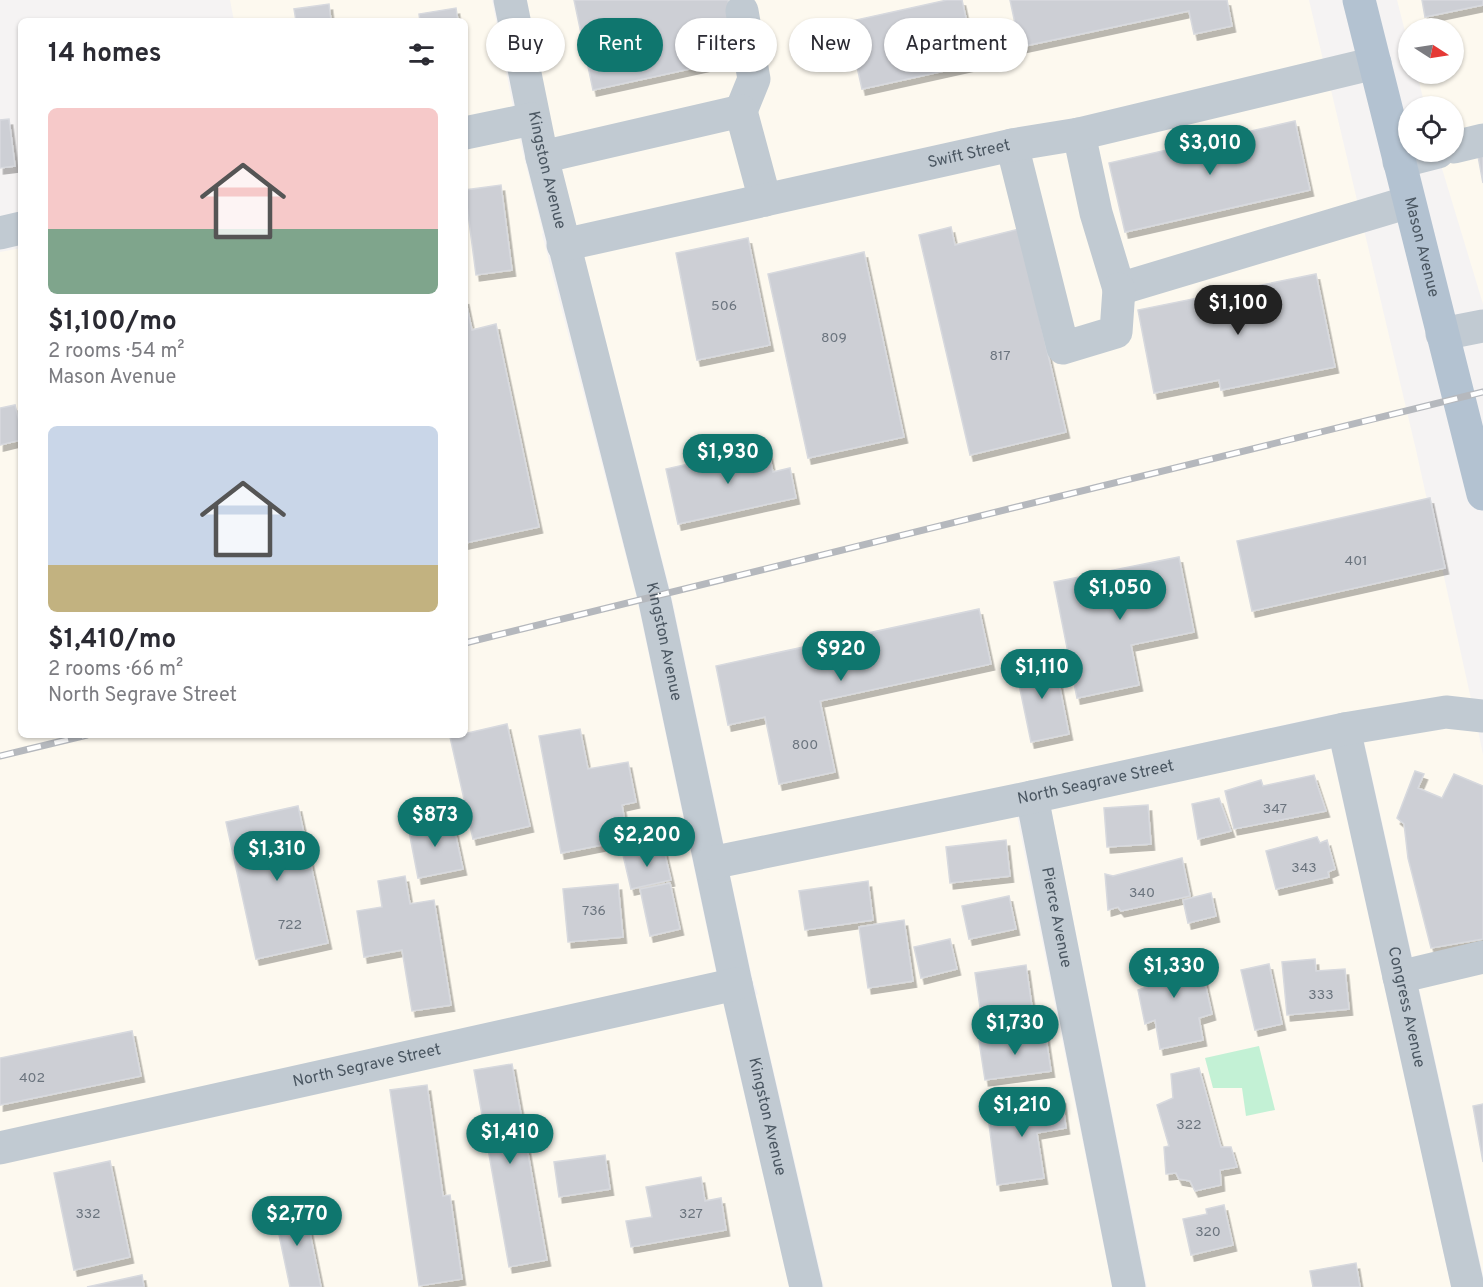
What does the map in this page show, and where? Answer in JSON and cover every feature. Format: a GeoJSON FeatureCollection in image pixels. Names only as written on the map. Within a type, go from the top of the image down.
{"type":"FeatureCollection","features":[{"type":"Feature","properties":{"kind":"main road","name":"Mason Avenue"},"geometry":{"type":"LineString","coordinates":[[1359,0],[1398,158]]}},
{"type":"Feature","properties":{"kind":"main road","name":"Mason Avenue"},"geometry":{"type":"LineString","coordinates":[[1399,162],[1483,494]]}},
{"type":"Feature","properties":{"kind":"street","name":"Kingston Avenue"},"geometry":{"type":"LineString","coordinates":[[510,0],[532,118],[654,597],[736,984],[806,1287]]}},
{"type":"Feature","properties":{"kind":"street"},"geometry":{"type":"LineString","coordinates":[[742,11],[754,79],[741,111],[765,200]]}},
{"type":"Feature","properties":{"kind":"street","name":"Swift Street"},"geometry":{"type":"LineString","coordinates":[[563,245],[1012,145],[1079,134],[1375,63]]}},
{"type":"Feature","properties":{"kind":"street"},"geometry":{"type":"LineString","coordinates":[[542,157],[741,111]]}},
{"type":"Feature","properties":{"kind":"street"},"geometry":{"type":"LineString","coordinates":[[468,132],[532,118]]}},
{"type":"Feature","properties":{"kind":"street"},"geometry":{"type":"LineString","coordinates":[[1012,145],[1063,348],[1116,332],[1119,289],[1096,213],[1079,134]]}},
{"type":"Feature","properties":{"kind":"street"},"geometry":{"type":"LineString","coordinates":[[1464,145],[1483,140]]}},
{"type":"Feature","properties":{"kind":"street"},"geometry":{"type":"LineString","coordinates":[[1119,289],[1409,202]]}},
{"type":"Feature","properties":{"kind":"street"},"geometry":{"type":"LineString","coordinates":[[0,233],[18,229]]}},
{"type":"Feature","properties":{"kind":"street"},"geometry":{"type":"LineString","coordinates":[[1442,334],[1483,326]]}},
{"type":"Feature","properties":{"kind":"street","name":"North Seagrave Street"},"geometry":{"type":"LineString","coordinates":[[711,863],[1032,797],[1344,729],[1446,712],[1483,716]]}},
{"type":"Feature","properties":{"kind":"street","name":"Congress Avenue"},"geometry":{"type":"LineString","coordinates":[[1344,729],[1468,1287]]}},
{"type":"Feature","properties":{"kind":"street","name":"Pierce Avenue"},"geometry":{"type":"LineString","coordinates":[[1032,797],[1129,1287]]}},
{"type":"Feature","properties":{"kind":"street"},"geometry":{"type":"LineString","coordinates":[[1399,977],[1483,957]]}},
{"type":"Feature","properties":{"kind":"street","name":"North Segrave Street"},"geometry":{"type":"LineString","coordinates":[[0,1148],[736,984]]}},
{"type":"Feature","properties":{"kind":"shaded area"},"geometry":{"type":"Polygon","coordinates":[[[230,0],[492,0],[496,18],[486,18],[486,72],[506,72],[513,107],[468,116],[468,18],[233,18],[230,0]]]}},
{"type":"Feature","properties":{"kind":"shaded area"},"geometry":{"type":"Polygon","coordinates":[[[527,0],[1309,0],[1323,60],[1075,119],[576,226],[541,72],[565,72],[565,18],[530,18],[527,0]]]}},
{"type":"Feature","properties":{"kind":"shaded area"},"geometry":{"type":"Polygon","coordinates":[[[1397,0],[1483,0],[1483,304],[1440,162],[1464,162],[1464,96],[1422,96],[1420,84],[1464,84],[1464,18],[1402,18],[1397,0]]]}},
{"type":"Feature","properties":{"kind":"shaded area"},"geometry":{"type":"Polygon","coordinates":[[[1331,90],[1416,450],[1471,699],[1442,697],[1324,716],[1027,782],[724,845],[671,594],[584,256],[1331,90]]]}},
{"type":"Feature","properties":{"kind":"shaded area"},"geometry":{"type":"Polygon","coordinates":[[[519,137],[637,599],[716,972],[0,1132],[0,252],[18,249],[18,738],[468,738],[468,148],[519,137]]]}},
{"type":"Feature","properties":{"kind":"shaded area"},"geometry":{"type":"Polygon","coordinates":[[[1448,727],[1478,730],[1483,755],[1483,1275],[1364,741],[1448,727]]]}},
{"type":"Feature","properties":{"kind":"shaded area"},"geometry":{"type":"Polygon","coordinates":[[[1331,748],[1451,1287],[1147,1287],[1051,809],[1331,748]]]}},
{"type":"Feature","properties":{"kind":"shaded area"},"geometry":{"type":"Polygon","coordinates":[[[1017,816],[1112,1287],[824,1287],[730,875],[1017,816]]]}},
{"type":"Feature","properties":{"kind":"shaded area"},"geometry":{"type":"Polygon","coordinates":[[[723,1003],[789,1287],[0,1287],[0,1164],[723,1003]]]}},
{"type":"Feature","properties":{"kind":"green space"},"geometry":{"type":"Polygon","coordinates":[[[1259,1046],[1275,1110],[1246,1116],[1242,1088],[1213,1088],[1205,1058],[1259,1046]]]}},
{"type":"Feature","properties":{"kind":"building"},"geometry":{"type":"Polygon","coordinates":[[[574,0],[728,0],[732,18],[675,18],[676,72],[593,90],[589,72],[663,72],[663,18],[578,18],[574,0]]]}},
{"type":"Feature","properties":{"kind":"building"},"geometry":{"type":"Polygon","coordinates":[[[947,0],[962,0],[966,18],[884,18],[884,72],[940,72],[862,89],[858,72],[872,72],[872,18],[865,18],[947,0]]]}},
{"type":"Feature","properties":{"kind":"building"},"geometry":{"type":"Polygon","coordinates":[[[1010,0],[1227,0],[1232,26],[1194,34],[1189,11],[1028,45],[1028,18],[1014,18],[1010,0]]]}},
{"type":"Feature","properties":{"kind":"building"},"geometry":{"type":"Polygon","coordinates":[[[1422,0],[1483,0],[1483,5],[1425,17],[1422,0]]]}},
{"type":"Feature","properties":{"kind":"building"},"geometry":{"type":"Polygon","coordinates":[[[329,4],[331,18],[296,18],[294,9],[329,4]]]}},
{"type":"Feature","properties":{"kind":"building"},"geometry":{"type":"Polygon","coordinates":[[[456,8],[458,18],[420,18],[419,14],[456,8]]]}},
{"type":"Feature","properties":{"kind":"building"},"geometry":{"type":"Polygon","coordinates":[[[9,119],[15,166],[0,168],[0,120],[9,119]]]}},
{"type":"Feature","properties":{"kind":"building"},"geometry":{"type":"Polygon","coordinates":[[[1295,121],[1310,190],[1125,232],[1109,163],[1295,121]]]}},
{"type":"Feature","properties":{"kind":"building"},"geometry":{"type":"Polygon","coordinates":[[[1483,155],[1483,183],[1478,156],[1483,155]]]}},
{"type":"Feature","properties":{"kind":"building"},"geometry":{"type":"Polygon","coordinates":[[[501,185],[512,270],[476,275],[468,213],[468,190],[501,185]]]}},
{"type":"Feature","properties":{"kind":"building"},"geometry":{"type":"Polygon","coordinates":[[[951,227],[955,245],[1019,229],[1066,432],[970,455],[919,235],[951,227]]]}},
{"type":"Feature","properties":{"kind":"building"},"geometry":{"type":"Polygon","coordinates":[[[748,238],[770,345],[697,360],[676,253],[748,238]]]}},
{"type":"Feature","properties":{"kind":"building"},"geometry":{"type":"Polygon","coordinates":[[[864,252],[904,437],[808,458],[768,274],[864,252]]]}},
{"type":"Feature","properties":{"kind":"building"},"geometry":{"type":"Polygon","coordinates":[[[1316,274],[1335,367],[1221,390],[1219,380],[1154,393],[1138,310],[1316,274]]]}},
{"type":"Feature","properties":{"kind":"building"},"geometry":{"type":"Polygon","coordinates":[[[468,312],[472,330],[496,324],[539,527],[468,542],[468,312]]]}},
{"type":"Feature","properties":{"kind":"building"},"geometry":{"type":"Polygon","coordinates":[[[15,405],[18,417],[18,441],[0,445],[0,408],[15,405]]]}},
{"type":"Feature","properties":{"kind":"building"},"geometry":{"type":"Polygon","coordinates":[[[767,446],[773,472],[790,468],[796,498],[678,524],[666,469],[767,446]]]}},
{"type":"Feature","properties":{"kind":"building"},"geometry":{"type":"Polygon","coordinates":[[[1430,498],[1445,568],[1252,611],[1237,541],[1430,498]]]}},
{"type":"Feature","properties":{"kind":"building"},"geometry":{"type":"Polygon","coordinates":[[[1179,557],[1194,632],[1131,645],[1139,685],[1077,698],[1054,582],[1179,557]]]}},
{"type":"Feature","properties":{"kind":"building"},"geometry":{"type":"Polygon","coordinates":[[[979,609],[991,664],[820,701],[835,772],[779,784],[765,717],[728,725],[716,666],[979,609]]]}},
{"type":"Feature","properties":{"kind":"building"},"geometry":{"type":"Polygon","coordinates":[[[1054,658],[1069,734],[1031,742],[1015,665],[1054,658]]]}},
{"type":"Feature","properties":{"kind":"building"},"geometry":{"type":"Polygon","coordinates":[[[507,724],[530,826],[473,839],[450,738],[468,738],[468,733],[507,724]]]}},
{"type":"Feature","properties":{"kind":"building"},"geometry":{"type":"Polygon","coordinates":[[[580,729],[588,769],[628,762],[636,802],[622,805],[628,840],[561,853],[539,736],[580,729]]]}},
{"type":"Feature","properties":{"kind":"building"},"geometry":{"type":"Polygon","coordinates":[[[1415,771],[1424,774],[1418,788],[1442,798],[1454,774],[1483,786],[1483,939],[1431,948],[1408,858],[1404,824],[1397,818],[1415,771]]]}},
{"type":"Feature","properties":{"kind":"building"},"geometry":{"type":"Polygon","coordinates":[[[1314,775],[1326,811],[1234,829],[1225,791],[1261,780],[1263,786],[1314,775]]]}},
{"type":"Feature","properties":{"kind":"building"},"geometry":{"type":"Polygon","coordinates":[[[1219,798],[1231,831],[1198,839],[1192,804],[1219,798]]]}},
{"type":"Feature","properties":{"kind":"building"},"geometry":{"type":"Polygon","coordinates":[[[1148,805],[1151,844],[1107,847],[1104,808],[1148,805]]]}},
{"type":"Feature","properties":{"kind":"building"},"geometry":{"type":"Polygon","coordinates":[[[298,806],[328,943],[256,959],[226,822],[298,806]]]}},
{"type":"Feature","properties":{"kind":"building"},"geometry":{"type":"Polygon","coordinates":[[[452,818],[463,869],[418,878],[408,826],[452,818]]]}},
{"type":"Feature","properties":{"kind":"building"},"geometry":{"type":"Polygon","coordinates":[[[1317,837],[1320,843],[1327,840],[1335,869],[1328,872],[1329,877],[1276,889],[1266,851],[1317,837]]]}},
{"type":"Feature","properties":{"kind":"building"},"geometry":{"type":"Polygon","coordinates":[[[1006,840],[1010,876],[950,883],[946,847],[1006,840]]]}},
{"type":"Feature","properties":{"kind":"building"},"geometry":{"type":"Polygon","coordinates":[[[663,846],[671,880],[631,889],[623,855],[663,846]]]}},
{"type":"Feature","properties":{"kind":"building"},"geometry":{"type":"Polygon","coordinates":[[[1182,858],[1190,896],[1121,911],[1118,907],[1108,910],[1105,874],[1113,876],[1182,858]]]}},
{"type":"Feature","properties":{"kind":"building"},"geometry":{"type":"Polygon","coordinates":[[[405,876],[410,904],[434,900],[451,1005],[412,1011],[402,950],[364,957],[357,911],[382,907],[378,881],[405,876]]]}},
{"type":"Feature","properties":{"kind":"building"},"geometry":{"type":"Polygon","coordinates":[[[868,881],[873,920],[805,930],[799,891],[868,881]]]}},
{"type":"Feature","properties":{"kind":"building"},"geometry":{"type":"Polygon","coordinates":[[[670,883],[680,929],[650,936],[640,889],[670,883]]]}},
{"type":"Feature","properties":{"kind":"building"},"geometry":{"type":"Polygon","coordinates":[[[618,884],[623,937],[568,942],[563,889],[618,884]]]}},
{"type":"Feature","properties":{"kind":"building"},"geometry":{"type":"Polygon","coordinates":[[[1211,893],[1216,916],[1188,923],[1183,900],[1211,893]]]}},
{"type":"Feature","properties":{"kind":"building"},"geometry":{"type":"Polygon","coordinates":[[[1009,896],[1016,929],[969,939],[962,906],[1009,896]]]}},
{"type":"Feature","properties":{"kind":"building"},"geometry":{"type":"Polygon","coordinates":[[[904,920],[913,981],[868,988],[859,927],[904,920]]]}},
{"type":"Feature","properties":{"kind":"building"},"geometry":{"type":"Polygon","coordinates":[[[950,939],[957,969],[921,978],[914,947],[950,939]]]}},
{"type":"Feature","properties":{"kind":"building"},"geometry":{"type":"Polygon","coordinates":[[[1186,950],[1192,974],[1203,974],[1212,1014],[1199,1018],[1203,1040],[1160,1049],[1155,1020],[1145,1024],[1138,990],[1147,987],[1141,959],[1186,950]]]}},
{"type":"Feature","properties":{"kind":"building"},"geometry":{"type":"Polygon","coordinates":[[[1315,959],[1316,971],[1345,969],[1349,1009],[1287,1015],[1282,962],[1315,959]]]}},
{"type":"Feature","properties":{"kind":"building"},"geometry":{"type":"Polygon","coordinates":[[[1269,964],[1282,1024],[1255,1030],[1241,970],[1269,964]]]}},
{"type":"Feature","properties":{"kind":"building"},"geometry":{"type":"Polygon","coordinates":[[[1026,965],[1034,1021],[983,1028],[975,973],[1026,965]]]}},
{"type":"Feature","properties":{"kind":"building"},"geometry":{"type":"Polygon","coordinates":[[[132,1031],[141,1076],[0,1105],[0,1058],[132,1031]]]}},
{"type":"Feature","properties":{"kind":"building"},"geometry":{"type":"Polygon","coordinates":[[[1045,1031],[1051,1071],[985,1080],[979,1041],[1045,1031]]]}},
{"type":"Feature","properties":{"kind":"building"},"geometry":{"type":"Polygon","coordinates":[[[512,1064],[547,1260],[509,1267],[474,1070],[512,1064]]]}},
{"type":"Feature","properties":{"kind":"building"},"geometry":{"type":"Polygon","coordinates":[[[1199,1068],[1221,1147],[1231,1147],[1237,1167],[1220,1170],[1221,1185],[1195,1191],[1190,1181],[1179,1179],[1176,1173],[1166,1174],[1164,1147],[1169,1146],[1157,1105],[1173,1098],[1171,1074],[1199,1068]]]}},
{"type":"Feature","properties":{"kind":"building"},"geometry":{"type":"Polygon","coordinates":[[[427,1085],[443,1196],[450,1195],[462,1279],[419,1286],[390,1090],[427,1085]]]}},
{"type":"Feature","properties":{"kind":"building"},"geometry":{"type":"Polygon","coordinates":[[[1062,1098],[1066,1128],[1037,1133],[1044,1178],[997,1185],[987,1109],[1062,1098]]]}},
{"type":"Feature","properties":{"kind":"building"},"geometry":{"type":"Polygon","coordinates":[[[1483,1104],[1483,1162],[1473,1106],[1483,1104]]]}},
{"type":"Feature","properties":{"kind":"building"},"geometry":{"type":"Polygon","coordinates":[[[605,1155],[610,1189],[559,1197],[554,1162],[605,1155]]]}},
{"type":"Feature","properties":{"kind":"building"},"geometry":{"type":"Polygon","coordinates":[[[110,1161],[130,1257],[74,1270],[54,1173],[110,1161]]]}},
{"type":"Feature","properties":{"kind":"building"},"geometry":{"type":"Polygon","coordinates":[[[701,1177],[705,1201],[721,1198],[726,1230],[631,1247],[626,1221],[652,1217],[646,1187],[701,1177]]]}},
{"type":"Feature","properties":{"kind":"building"},"geometry":{"type":"Polygon","coordinates":[[[304,1204],[321,1287],[290,1287],[274,1211],[304,1204]]]}},
{"type":"Feature","properties":{"kind":"building"},"geometry":{"type":"Polygon","coordinates":[[[1224,1205],[1233,1245],[1191,1255],[1183,1219],[1207,1214],[1206,1209],[1224,1205]]]}},
{"type":"Feature","properties":{"kind":"building"},"geometry":{"type":"Polygon","coordinates":[[[1356,1263],[1360,1287],[1313,1287],[1310,1271],[1356,1263]]]}},
{"type":"Feature","properties":{"kind":"building"},"geometry":{"type":"Polygon","coordinates":[[[142,1275],[144,1287],[87,1287],[142,1275]]]}},
{"type":"Feature","properties":{"kind":"railway"},"geometry":{"type":"LineString","coordinates":[[468,642],[1483,392]]}},
{"type":"Feature","properties":{"kind":"railway"},"geometry":{"type":"LineString","coordinates":[[0,756],[75,738]]}}]}
